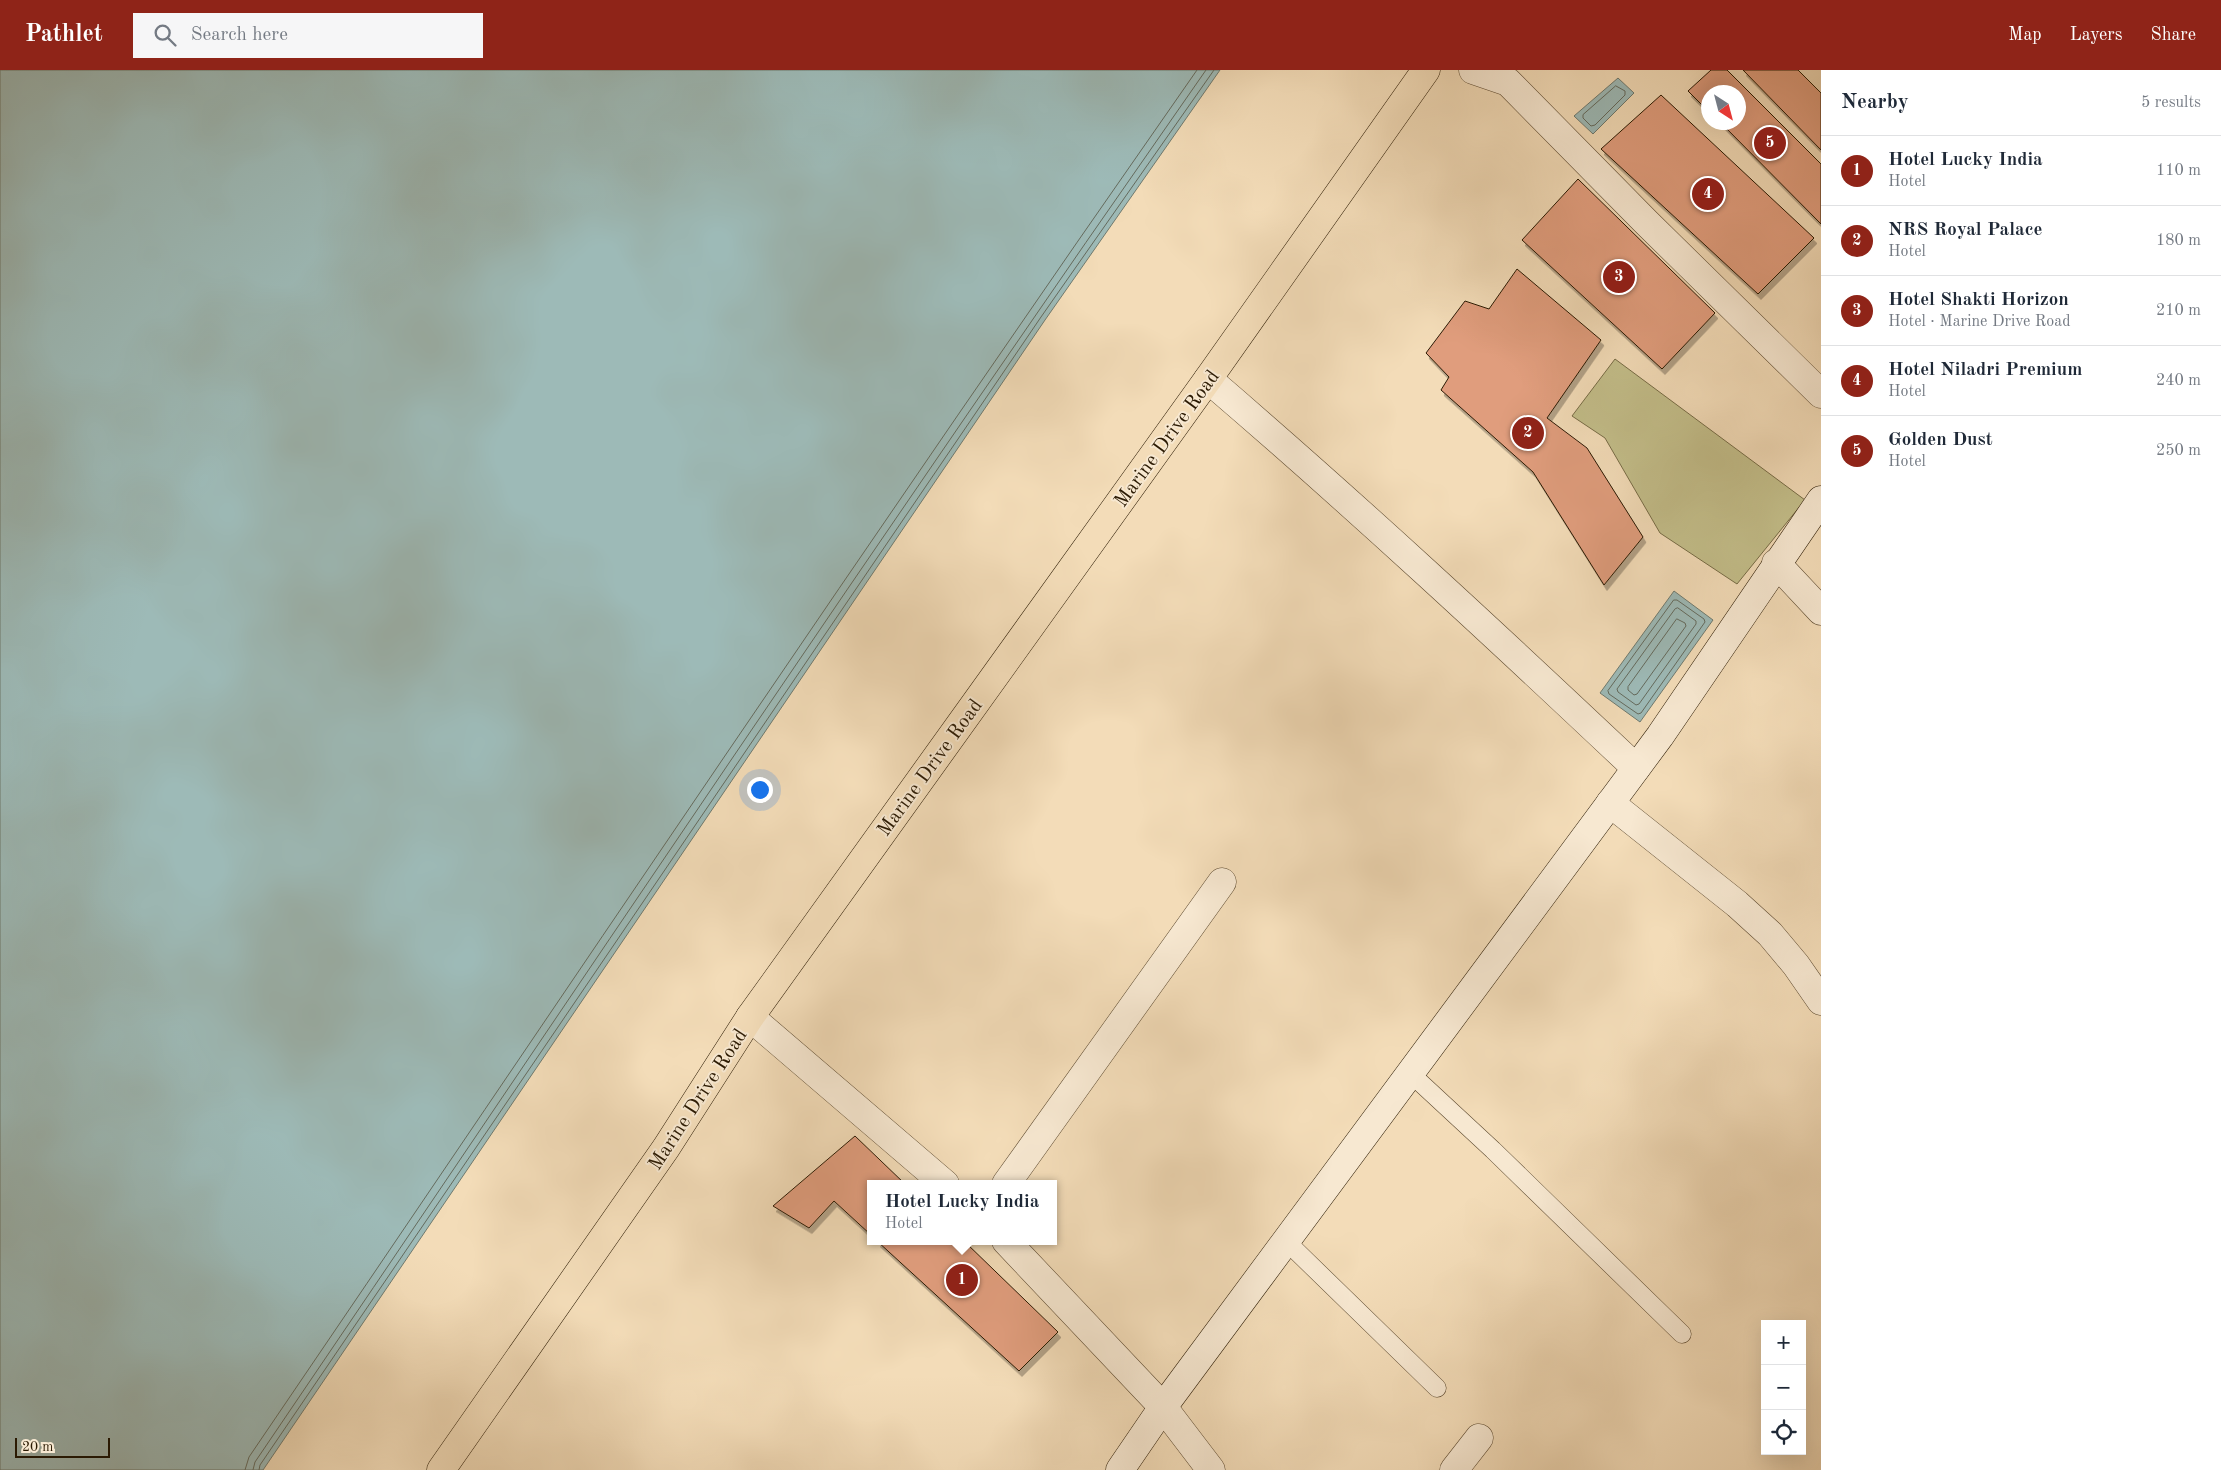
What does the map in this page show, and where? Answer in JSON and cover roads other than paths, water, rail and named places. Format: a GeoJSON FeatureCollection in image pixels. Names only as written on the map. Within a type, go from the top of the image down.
{"type":"FeatureCollection","features":[{"type":"Feature","properties":{"kind":"highway","name":"Marine Drive Road"},"geometry":{"type":"LineString","coordinates":[[441,1470],[666,1148],[750,1018],[1208,379],[1426,70]]}},
{"type":"Feature","properties":{"kind":"street"},"geometry":{"type":"LineString","coordinates":[[1473,70],[1508,82],[1646,222],[1821,394]]}},
{"type":"Feature","properties":{"kind":"street"},"geometry":{"type":"LineString","coordinates":[[1208,379],[1312,468],[1442,586],[1636,768]]}},
{"type":"Feature","properties":{"kind":"street"},"geometry":{"type":"LineString","coordinates":[[1120,1470],[1163,1407],[1660,736],[1821,500]]}},
{"type":"Feature","properties":{"kind":"street"},"geometry":{"type":"LineString","coordinates":[[1776,564],[1821,611]]}},
{"type":"Feature","properties":{"kind":"street"},"geometry":{"type":"LineString","coordinates":[[1610,803],[1737,904],[1770,934],[1796,965],[1821,1001]]}},
{"type":"Feature","properties":{"kind":"street"},"geometry":{"type":"LineString","coordinates":[[1009,1180],[1222,882]]}},
{"type":"Feature","properties":{"kind":"street"},"geometry":{"type":"LineString","coordinates":[[750,1018],[940,1180]]}},
{"type":"Feature","properties":{"kind":"street"},"geometry":{"type":"LineString","coordinates":[[1010,1245],[1163,1407],[1211,1470]]}},
{"type":"Feature","properties":{"kind":"street"},"geometry":{"type":"LineString","coordinates":[[1454,1470],[1479,1438]]}},
{"type":"Feature","properties":{"kind":"lane"},"geometry":{"type":"LineString","coordinates":[[1410,1073],[1493,1150],[1682,1334]]}},
{"type":"Feature","properties":{"kind":"lane"},"geometry":{"type":"LineString","coordinates":[[1286,1241],[1437,1388]]}},
{"type":"Feature","properties":{"kind":"water"},"geometry":{"type":"Polygon","coordinates":[[[0,70],[1220,70],[1045,320],[263,1470],[0,1470],[0,70]]]}},
{"type":"Feature","properties":{"kind":"water"},"geometry":{"type":"Polygon","coordinates":[[[1618,78],[1634,93],[1593,134],[1574,116],[1618,78]]]}},
{"type":"Feature","properties":{"kind":"water"},"geometry":{"type":"Polygon","coordinates":[[[1674,591],[1713,620],[1640,722],[1600,693],[1674,591]]]}},
{"type":"Feature","properties":{"kind":"place","name":"Golden Dust"},"geometry":{"type":"Point","coordinates":[1770,143]}},
{"type":"Feature","properties":{"kind":"place","name":"Hotel Niladri Premium"},"geometry":{"type":"Point","coordinates":[1708,194]}},
{"type":"Feature","properties":{"kind":"place","name":"Hotel Shakti Horizon"},"geometry":{"type":"Point","coordinates":[1619,277]}},
{"type":"Feature","properties":{"kind":"place","name":"NRS Royal Palace"},"geometry":{"type":"Point","coordinates":[1528,433]}},
{"type":"Feature","properties":{"kind":"place","name":"Hotel Lucky India"},"geometry":{"type":"Point","coordinates":[962,1280]}}]}
